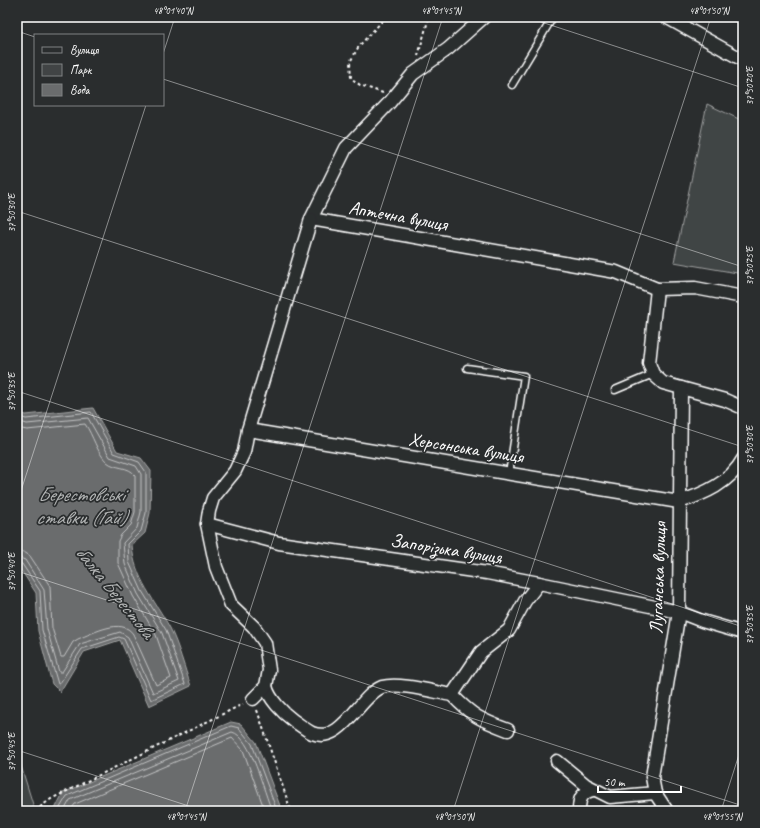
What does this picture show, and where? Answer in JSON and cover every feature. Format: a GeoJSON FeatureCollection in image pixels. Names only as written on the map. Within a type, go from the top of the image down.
{"type":"FeatureCollection","features":[{"type":"Feature","properties":{"kind":"street","name":"Аптечна вулиця"},"geometry":{"type":"LineString","coordinates":[[484,17],[448,49],[413,74],[390,102],[346,148],[311,219],[616,272],[657,289],[695,288],[743,297]]}},
{"type":"Feature","properties":{"kind":"street"},"geometry":{"type":"LineString","coordinates":[[666,17],[743,60]]}},
{"type":"Feature","properties":{"kind":"street"},"geometry":{"type":"LineString","coordinates":[[311,219],[248,430],[244,452],[235,471],[213,498],[209,511],[208,524],[216,567],[231,605],[254,627],[265,643],[269,670],[266,686],[267,694],[289,717],[312,733],[330,734],[342,726],[368,698],[382,688],[400,686],[452,695],[480,720],[508,730]]}},
{"type":"Feature","properties":{"kind":"street"},"geometry":{"type":"LineString","coordinates":[[657,289],[649,364],[653,374],[663,383],[725,400],[743,408]]}},
{"type":"Feature","properties":{"kind":"street","name":"Луганська вулиця"},"geometry":{"type":"LineString","coordinates":[[667,811],[655,793],[652,777],[679,612],[681,388]]}},
{"type":"Feature","properties":{"kind":"street","name":"Херсонська вулиця"},"geometry":{"type":"LineString","coordinates":[[248,430],[679,502]]}},
{"type":"Feature","properties":{"kind":"street"},"geometry":{"type":"LineString","coordinates":[[679,502],[698,496],[718,486],[739,467],[743,459]]}},
{"type":"Feature","properties":{"kind":"street","name":"Запорізька вулиця"},"geometry":{"type":"LineString","coordinates":[[208,524],[279,543],[487,573],[539,583],[679,612],[702,621],[743,633]]}},
{"type":"Feature","properties":{"kind":"street"},"geometry":{"type":"LineString","coordinates":[[452,695],[481,652],[509,630],[525,601],[539,583]]}},
{"type":"Feature","properties":{"kind":"street"},"geometry":{"type":"LineString","coordinates":[[253,699],[266,686]]}},
{"type":"Feature","properties":{"kind":"street"},"geometry":{"type":"LineString","coordinates":[[557,761],[593,790],[610,797],[655,793]]}},
{"type":"Feature","properties":{"kind":"street"},"geometry":{"type":"LineString","coordinates":[[579,811],[581,796],[585,792],[593,790]]}},
{"type":"Feature","properties":{"kind":"lane"},"geometry":{"type":"LineString","coordinates":[[512,85],[553,17]]}},
{"type":"Feature","properties":{"kind":"lane"},"geometry":{"type":"LineString","coordinates":[[468,368],[524,376],[509,474]]}},
{"type":"Feature","properties":{"kind":"lane"},"geometry":{"type":"LineString","coordinates":[[615,390],[653,374]]}},
{"type":"Feature","properties":{"kind":"path"},"geometry":{"type":"LineString","coordinates":[[386,17],[359,46],[350,62],[351,78],[360,85],[380,91],[390,102]]}},
{"type":"Feature","properties":{"kind":"path"},"geometry":{"type":"LineString","coordinates":[[413,74],[429,17]]}},
{"type":"Feature","properties":{"kind":"path"},"geometry":{"type":"LineString","coordinates":[[35,811],[51,799],[253,699],[291,811]]}},
{"type":"Feature","properties":{"kind":"green space"},"geometry":{"type":"Polygon","coordinates":[[[707,104],[743,121],[743,274],[674,262],[707,104]]]}},
{"type":"Feature","properties":{"kind":"green space"},"geometry":{"type":"Polygon","coordinates":[[[17,753],[35,811],[17,811],[17,753]]]}},
{"type":"Feature","properties":{"kind":"water","name":"Берестовські ставки (Гай)"},"geometry":{"type":"Polygon","coordinates":[[[93,408],[117,451],[141,458],[151,471],[150,513],[145,533],[132,545],[134,557],[146,588],[170,628],[179,649],[191,686],[149,706],[120,640],[84,652],[60,692],[52,684],[38,631],[36,593],[17,564],[17,412],[26,415],[93,408]]]}},
{"type":"Feature","properties":{"kind":"water"},"geometry":{"type":"Polygon","coordinates":[[[231,722],[241,724],[256,742],[282,811],[54,811],[63,793],[231,722]]]}},
{"type":"Feature","properties":{"kind":"water label","name":"балка Берестова"},"geometry":{"type":"Point","coordinates":[115,592]}}]}
